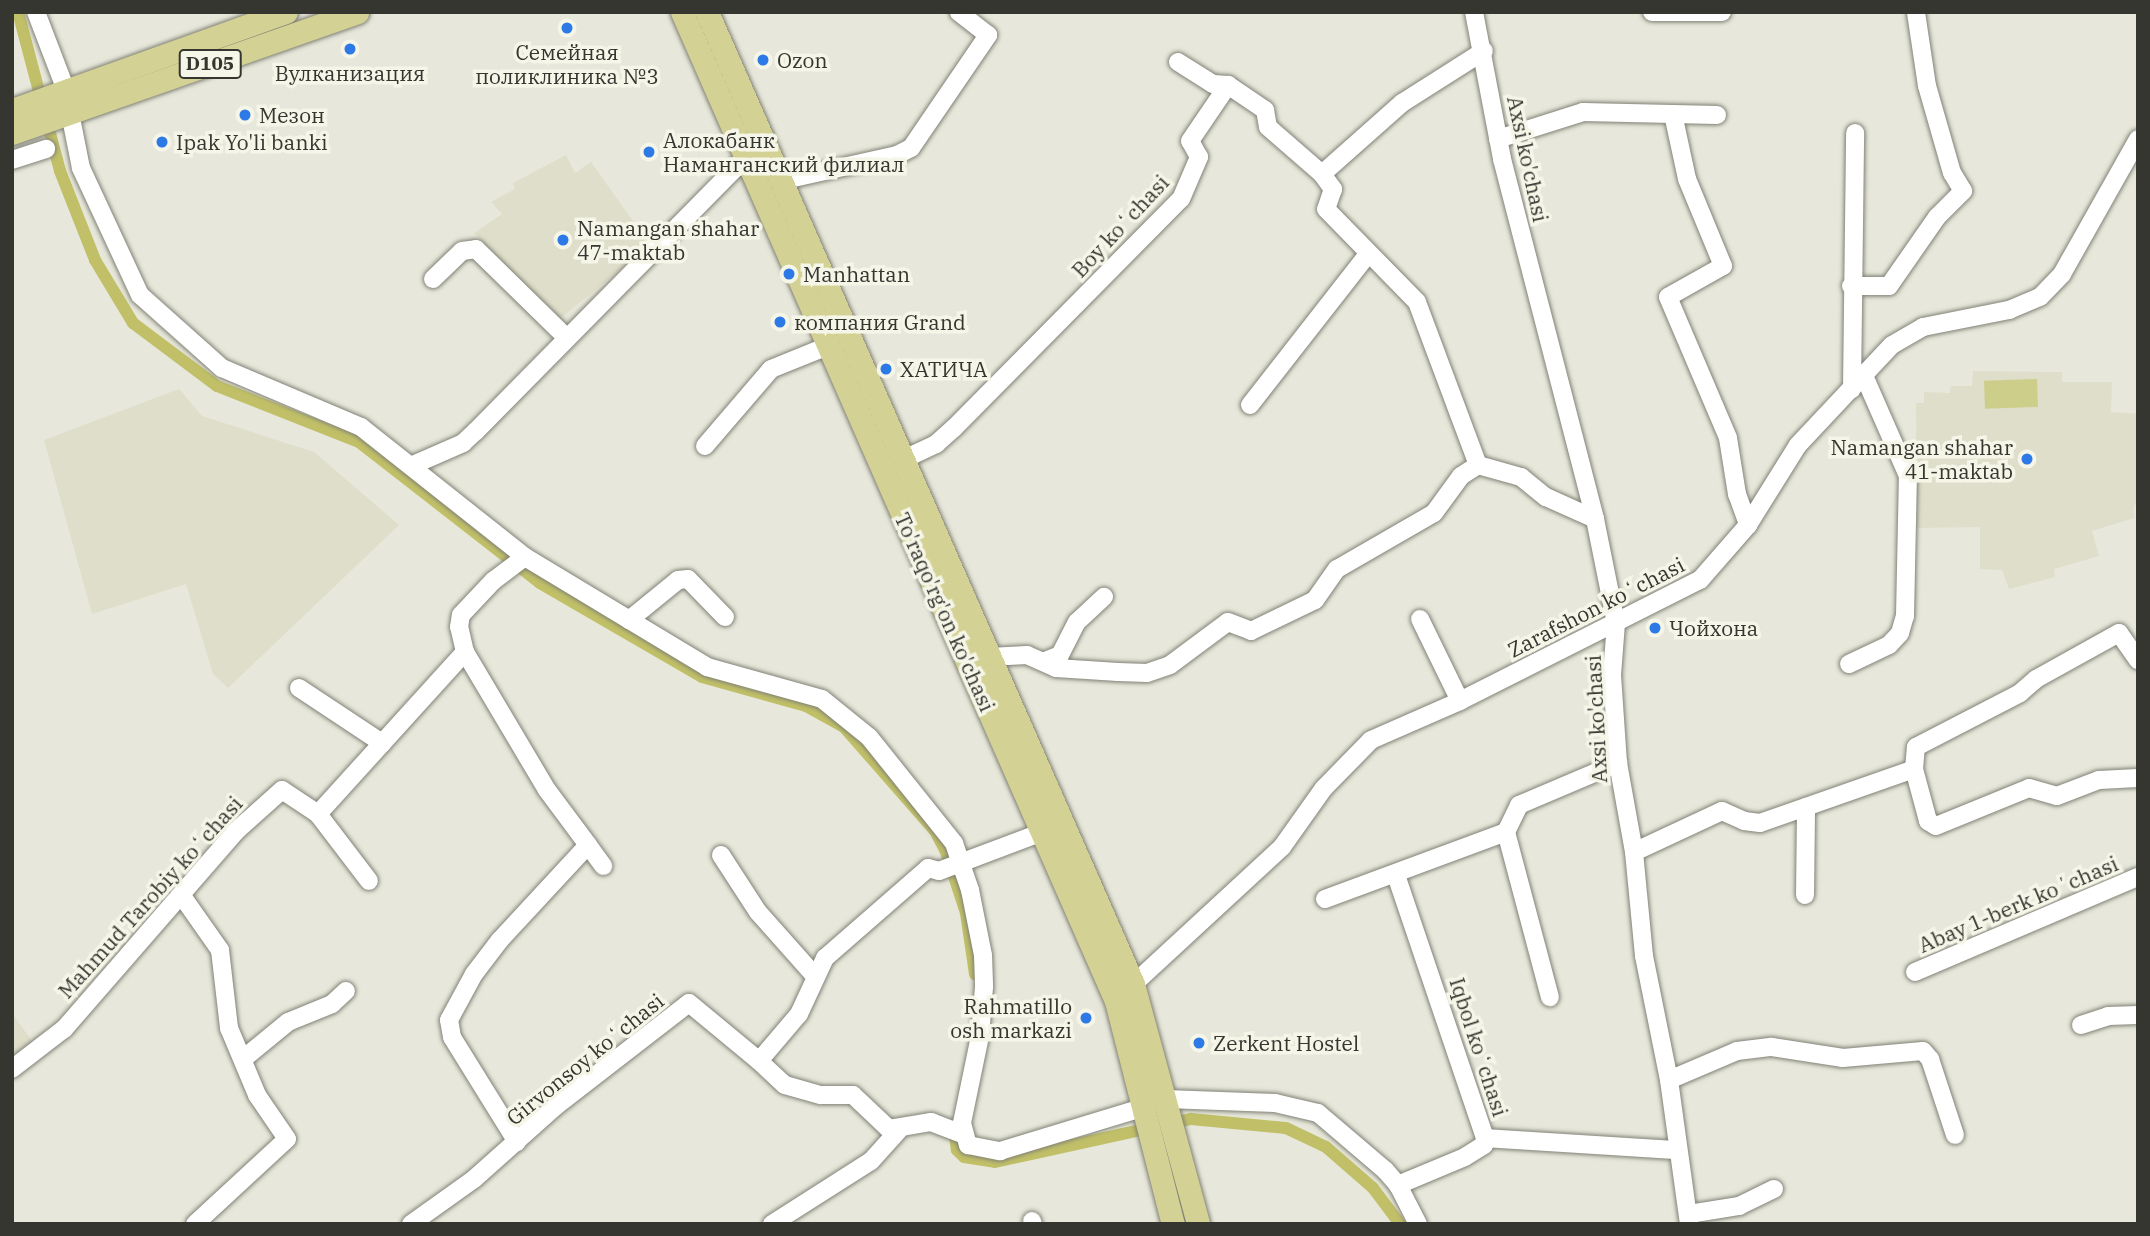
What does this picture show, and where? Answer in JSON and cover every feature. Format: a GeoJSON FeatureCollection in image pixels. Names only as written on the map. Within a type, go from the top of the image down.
{"type":"FeatureCollection","features":[{"type":"Feature","properties":{"kind":"main road","name":"D105"},"geometry":{"type":"LineString","coordinates":[[65,103],[286,12]]}},
{"type":"Feature","properties":{"kind":"main road","name":"D105"},"geometry":{"type":"LineString","coordinates":[[21,118],[357,12]]}},
{"type":"Feature","properties":{"kind":"main road","name":"To'raqo'rg'on ko'chasi"},"geometry":{"type":"LineString","coordinates":[[682,12],[748,155],[828,346],[1115,1001],[1145,1108],[1173,1224]]}},
{"type":"Feature","properties":{"kind":"main road","name":"To'raqo'rg'on ko'chasi"},"geometry":{"type":"LineString","coordinates":[[707,12],[1133,984],[1167,1100],[1198,1224]]}},
{"type":"Feature","properties":{"kind":"street"},"geometry":{"type":"LineString","coordinates":[[36,12],[65,103],[81,168],[140,295],[222,368],[346,418],[413,465],[523,558],[719,673],[800,692],[834,705],[869,737],[933,814],[956,865],[983,956],[984,987],[979,1044],[954,1130]]}},
{"type":"Feature","properties":{"kind":"street"},"geometry":{"type":"LineString","coordinates":[[780,181],[897,155],[911,148],[988,35],[958,12]]}},
{"type":"Feature","properties":{"kind":"street","name":"Axsi ko'chasi"},"geometry":{"type":"LineString","coordinates":[[1474,12],[1484,51],[1498,139],[1595,519],[1616,623],[1612,675],[1618,762],[1634,852],[1644,956],[1670,1080],[1689,1219]]}},
{"type":"Feature","properties":{"kind":"street"},"geometry":{"type":"LineString","coordinates":[[1652,12],[1722,12]]}},
{"type":"Feature","properties":{"kind":"street"},"geometry":{"type":"LineString","coordinates":[[1851,286],[1889,286],[1937,217],[1962,191],[1952,173],[1927,86],[1916,12]]}},
{"type":"Feature","properties":{"kind":"street"},"geometry":{"type":"LineString","coordinates":[[1322,174],[1402,103],[1484,51]]}},
{"type":"Feature","properties":{"kind":"street"},"geometry":{"type":"LineString","coordinates":[[1178,62],[1213,84],[1228,85],[1265,110],[1265,124],[1322,174],[1333,189],[1326,209],[1417,302],[1478,466]]}},
{"type":"Feature","properties":{"kind":"street","name":"Boy koʻchasi"},"geometry":{"type":"LineString","coordinates":[[902,460],[936,444],[954,428],[1181,199],[1199,157],[1190,141],[1228,85]]}},
{"type":"Feature","properties":{"kind":"street"},"geometry":{"type":"LineString","coordinates":[[1498,139],[1583,112],[1717,115]]}},
{"type":"Feature","properties":{"kind":"street"},"geometry":{"type":"LineString","coordinates":[[1673,114],[1687,179],[1723,266],[1668,297],[1728,438],[1737,494],[1748,525]]}},
{"type":"Feature","properties":{"kind":"street"},"geometry":{"type":"LineString","coordinates":[[1849,664],[1889,645],[1900,633],[1905,616],[1908,476],[1858,383],[1851,286],[1855,133]]}},
{"type":"Feature","properties":{"kind":"street","name":"Zarafshon koʻchasi"},"geometry":{"type":"LineString","coordinates":[[1115,1001],[1282,847],[1356,751],[1371,740],[1460,701],[1700,580],[1748,525],[1798,445],[1892,345],[1923,327],[2009,310],[2040,297],[2062,274],[2138,139]]}},
{"type":"Feature","properties":{"kind":"street"},"geometry":{"type":"LineString","coordinates":[[12,160],[46,149]]}},
{"type":"Feature","properties":{"kind":"street"},"geometry":{"type":"LineString","coordinates":[[413,465],[463,443],[748,155]]}},
{"type":"Feature","properties":{"kind":"street"},"geometry":{"type":"LineString","coordinates":[[433,279],[462,251],[476,249],[566,337]]}},
{"type":"Feature","properties":{"kind":"street"},"geometry":{"type":"LineString","coordinates":[[1250,405],[1368,254]]}},
{"type":"Feature","properties":{"kind":"street"},"geometry":{"type":"LineString","coordinates":[[705,446],[771,369],[828,346]]}},
{"type":"Feature","properties":{"kind":"street"},"geometry":{"type":"LineString","coordinates":[[989,657],[1016,654],[1045,661],[1056,668],[1147,673],[1170,665],[1228,622],[1247,632],[1297,611],[1315,600],[1345,562],[1434,513],[1461,476],[1478,466],[1521,477],[1546,497],[1595,519]]}},
{"type":"Feature","properties":{"kind":"street"},"geometry":{"type":"LineString","coordinates":[[523,558],[505,571],[459,621],[465,652],[547,790],[603,866]]}},
{"type":"Feature","properties":{"kind":"street"},"geometry":{"type":"LineString","coordinates":[[629,620],[678,580],[688,579],[725,617]]}},
{"type":"Feature","properties":{"kind":"street"},"geometry":{"type":"LineString","coordinates":[[1045,661],[1060,655],[1077,622],[1104,597]]}},
{"type":"Feature","properties":{"kind":"street"},"geometry":{"type":"LineString","coordinates":[[1420,619],[1460,701]]}},
{"type":"Feature","properties":{"kind":"street"},"geometry":{"type":"LineString","coordinates":[[2138,660],[2119,633],[2020,693],[1916,747],[1914,769],[1928,821],[1936,826],[2029,788],[2057,796],[2099,780],[2138,778]]}},
{"type":"Feature","properties":{"kind":"street"},"geometry":{"type":"LineString","coordinates":[[369,881],[318,814],[465,652]]}},
{"type":"Feature","properties":{"kind":"street"},"geometry":{"type":"LineString","coordinates":[[299,688],[382,743]]}},
{"type":"Feature","properties":{"kind":"street"},"geometry":{"type":"LineString","coordinates":[[1550,997],[1506,832],[1519,805],[1618,762]]}},
{"type":"Feature","properties":{"kind":"street"},"geometry":{"type":"LineString","coordinates":[[1634,852],[1722,811],[1752,823],[1807,807],[1914,769]]}},
{"type":"Feature","properties":{"kind":"street","name":"Mahmud Tarobiy koʻchasi"},"geometry":{"type":"LineString","coordinates":[[12,1069],[64,1029],[85,999],[181,896],[235,832],[282,790],[318,814]]}},
{"type":"Feature","properties":{"kind":"street"},"geometry":{"type":"LineString","coordinates":[[1805,895],[1807,807]]}},
{"type":"Feature","properties":{"kind":"street"},"geometry":{"type":"LineString","coordinates":[[899,1130],[889,1129],[853,1095],[821,1095],[785,1085],[759,1061],[799,1014],[814,975],[846,937],[928,868],[939,871],[1043,832]]}},
{"type":"Feature","properties":{"kind":"street"},"geometry":{"type":"LineString","coordinates":[[1325,899],[1396,875],[1506,832]]}},
{"type":"Feature","properties":{"kind":"street"},"geometry":{"type":"LineString","coordinates":[[517,1142],[452,1037],[449,1018],[500,940],[588,845]]}},
{"type":"Feature","properties":{"kind":"street"},"geometry":{"type":"LineString","coordinates":[[721,855],[758,912],[814,975]]}},
{"type":"Feature","properties":{"kind":"street","name":"Iqbol koʻchasi"},"geometry":{"type":"LineString","coordinates":[[1396,875],[1485,1138],[1484,1145],[1465,1157],[1398,1185]]}},
{"type":"Feature","properties":{"kind":"street","name":"Аbay 1-berk koʼchasi"},"geometry":{"type":"LineString","coordinates":[[1915,972],[2138,877]]}},
{"type":"Feature","properties":{"kind":"street"},"geometry":{"type":"LineString","coordinates":[[181,896],[220,950],[229,1028],[257,1095],[287,1139],[195,1224]]}},
{"type":"Feature","properties":{"kind":"street"},"geometry":{"type":"LineString","coordinates":[[243,1059],[288,1022],[332,1004],[346,991]]}},
{"type":"Feature","properties":{"kind":"street","name":"Girvonsoy koʻchasi"},"geometry":{"type":"LineString","coordinates":[[411,1224],[689,1003],[759,1061]]}},
{"type":"Feature","properties":{"kind":"street"},"geometry":{"type":"LineString","coordinates":[[2081,1025],[2108,1016],[2138,1015]]}},
{"type":"Feature","properties":{"kind":"street"},"geometry":{"type":"LineString","coordinates":[[1670,1080],[1737,1051],[1760,1049],[1843,1058],[1923,1051],[1930,1059],[1955,1135]]}},
{"type":"Feature","properties":{"kind":"street"},"geometry":{"type":"LineString","coordinates":[[1167,1100],[1305,1108],[1344,1131],[1398,1185],[1418,1224]]}},
{"type":"Feature","properties":{"kind":"street"},"geometry":{"type":"LineString","coordinates":[[772,1224],[871,1161],[899,1130],[918,1122],[954,1130],[968,1145],[1000,1151],[1145,1108]]}},
{"type":"Feature","properties":{"kind":"street"},"geometry":{"type":"LineString","coordinates":[[1485,1138],[1678,1150]]}},
{"type":"Feature","properties":{"kind":"street"},"geometry":{"type":"LineString","coordinates":[[1689,1219],[1739,1206],[1774,1189]]}},
{"type":"Feature","properties":{"kind":"shaded area","name":"Namangan shahar 47-maktab"},"geometry":{"type":"Polygon","coordinates":[[[566,155],[575,173],[591,162],[650,245],[556,322],[474,233],[502,214],[491,202],[515,189],[513,183],[566,155]]]}},
{"type":"Feature","properties":{"kind":"shaded area","name":"Namangan shahar 41-maktab"},"geometry":{"type":"Polygon","coordinates":[[[1973,371],[2062,372],[2062,382],[2112,382],[2111,412],[2138,414],[2138,504],[2134,505],[2134,518],[2092,531],[2099,556],[2054,569],[2055,577],[2009,589],[2002,570],[1980,569],[1980,527],[1917,528],[1916,403],[1924,403],[1924,392],[1950,393],[1951,386],[1972,386],[1973,371]]]}},
{"type":"Feature","properties":{"kind":"shaded area"},"geometry":{"type":"Polygon","coordinates":[[[179,389],[202,416],[314,452],[399,525],[228,688],[213,674],[186,584],[92,614],[44,440],[179,389]]]}},
{"type":"Feature","properties":{"kind":"shaded area"},"geometry":{"type":"Polygon","coordinates":[[[12,1013],[36,1047],[12,1065],[12,1013]]]}},
{"type":"Feature","properties":{"kind":"green space"},"geometry":{"type":"Polygon","coordinates":[[[2037,379],[2038,407],[1985,409],[1984,381],[2037,379]]]}},
{"type":"Feature","properties":{"kind":"waterway"},"geometry":{"type":"LineString","coordinates":[[18,12],[60,171],[95,260],[133,323],[217,386],[359,442],[540,583],[702,677],[806,706],[844,727],[935,831],[946,852],[966,913],[975,974]]}},
{"type":"Feature","properties":{"kind":"waterway"},"geometry":{"type":"LineString","coordinates":[[954,1127],[957,1150],[964,1157],[995,1162],[1191,1119],[1286,1128],[1326,1147],[1373,1188],[1400,1224]]}},
{"type":"Feature","properties":{"kind":"place","name":"Семейная поликлиника №3"},"geometry":{"type":"Point","coordinates":[567,28]}},
{"type":"Feature","properties":{"kind":"place","name":"Вулканизация"},"geometry":{"type":"Point","coordinates":[350,49]}},
{"type":"Feature","properties":{"kind":"place","name":"Ozon"},"geometry":{"type":"Point","coordinates":[763,60]}},
{"type":"Feature","properties":{"kind":"place","name":"Мезон"},"geometry":{"type":"Point","coordinates":[245,115]}},
{"type":"Feature","properties":{"kind":"place","name":"Ipak Yo'li banki"},"geometry":{"type":"Point","coordinates":[162,142]}},
{"type":"Feature","properties":{"kind":"place","name":"Алокабанк Наманганский филиал"},"geometry":{"type":"Point","coordinates":[649,152]}},
{"type":"Feature","properties":{"kind":"place","name":"Namangan shahar 47-maktab"},"geometry":{"type":"Point","coordinates":[563,240]}},
{"type":"Feature","properties":{"kind":"place","name":"Manhattan"},"geometry":{"type":"Point","coordinates":[789,274]}},
{"type":"Feature","properties":{"kind":"place","name":"компания Grand"},"geometry":{"type":"Point","coordinates":[780,322]}},
{"type":"Feature","properties":{"kind":"place","name":"ХАТИЧА"},"geometry":{"type":"Point","coordinates":[886,369]}},
{"type":"Feature","properties":{"kind":"place","name":"Namangan shahar 41-maktab"},"geometry":{"type":"Point","coordinates":[2027,459]}},
{"type":"Feature","properties":{"kind":"place","name":"Чойхона"},"geometry":{"type":"Point","coordinates":[1655,628]}},
{"type":"Feature","properties":{"kind":"place","name":"Rahmatillo osh markazi"},"geometry":{"type":"Point","coordinates":[1086,1018]}},
{"type":"Feature","properties":{"kind":"place","name":"Zerkent Hostel"},"geometry":{"type":"Point","coordinates":[1199,1043]}}]}
